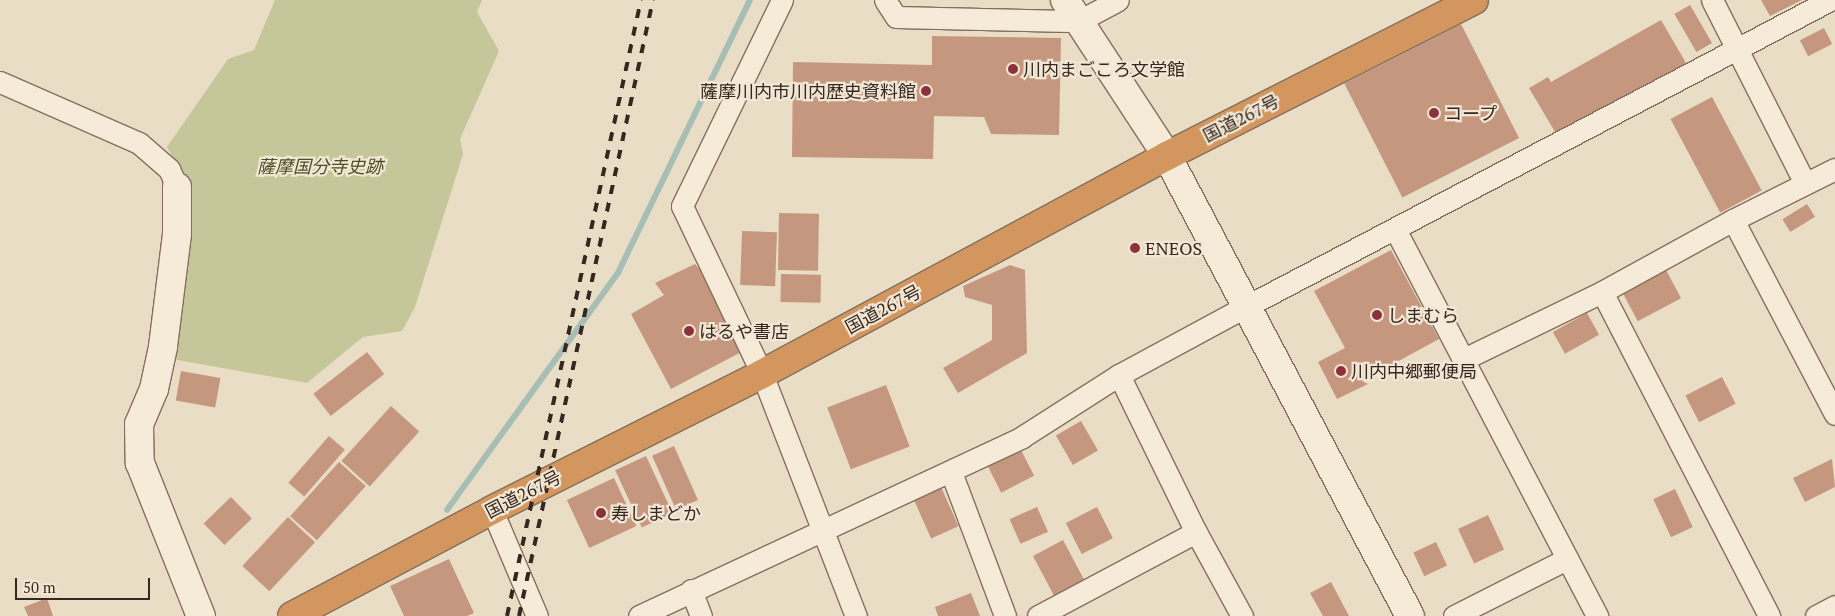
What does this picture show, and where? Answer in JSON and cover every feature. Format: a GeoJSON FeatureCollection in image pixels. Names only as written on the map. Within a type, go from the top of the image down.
{"type":"FeatureCollection","features":[{"type":"Feature","properties":{"kind":"highway","name":"国道267号"},"geometry":{"type":"LineString","coordinates":[[292,616],[492,510],[762,374],[1167,156],[1474,0]]}},
{"type":"Feature","properties":{"kind":"street"},"geometry":{"type":"LineString","coordinates":[[782,0],[682,206],[762,374],[856,616]]}},
{"type":"Feature","properties":{"kind":"street"},"geometry":{"type":"LineString","coordinates":[[884,0],[896,17],[1072,11],[1118,0]]}},
{"type":"Feature","properties":{"kind":"street"},"geometry":{"type":"LineString","coordinates":[[1712,0],[1805,183]]}},
{"type":"Feature","properties":{"kind":"street"},"geometry":{"type":"LineString","coordinates":[[639,616],[822,529],[951,472],[1022,437],[1120,375],[1245,307],[1830,0]]}},
{"type":"Feature","properties":{"kind":"street"},"geometry":{"type":"LineString","coordinates":[[1072,11],[1167,156],[1245,307],[1410,616]]}},
{"type":"Feature","properties":{"kind":"street"},"geometry":{"type":"LineString","coordinates":[[0,82],[139,143],[168,169],[177,187],[177,234],[163,347],[154,389],[139,424],[140,462],[201,616]]}},
{"type":"Feature","properties":{"kind":"street"},"geometry":{"type":"LineString","coordinates":[[1464,359],[1602,292],[1734,220],[1835,169]]}},
{"type":"Feature","properties":{"kind":"street"},"geometry":{"type":"LineString","coordinates":[[1734,220],[1835,414]]}},
{"type":"Feature","properties":{"kind":"street"},"geometry":{"type":"LineString","coordinates":[[1395,229],[1597,616]]}},
{"type":"Feature","properties":{"kind":"street"},"geometry":{"type":"LineString","coordinates":[[1602,292],[1769,616]]}},
{"type":"Feature","properties":{"kind":"street"},"geometry":{"type":"LineString","coordinates":[[1120,375],[1196,532],[1242,616]]}},
{"type":"Feature","properties":{"kind":"street"},"geometry":{"type":"LineString","coordinates":[[951,472],[1005,616]]}},
{"type":"Feature","properties":{"kind":"street"},"geometry":{"type":"LineString","coordinates":[[492,510],[536,616]]}},
{"type":"Feature","properties":{"kind":"street"},"geometry":{"type":"LineString","coordinates":[[1038,616],[1196,532]]}},
{"type":"Feature","properties":{"kind":"street"},"geometry":{"type":"LineString","coordinates":[[1454,616],[1567,560]]}},
{"type":"Feature","properties":{"kind":"street"},"geometry":{"type":"LineString","coordinates":[[692,590],[701,616]]}},
{"type":"Feature","properties":{"kind":"street"},"geometry":{"type":"LineString","coordinates":[[1816,616],[1835,606]]}},
{"type":"Feature","properties":{"kind":"green space","name":"薩摩国分寺史跡"},"geometry":{"type":"Polygon","coordinates":[[[275,0],[482,0],[477,12],[499,51],[460,139],[463,154],[415,307],[402,331],[363,337],[307,383],[172,359],[192,207],[187,183],[167,147],[228,59],[254,50],[275,0]]]}},
{"type":"Feature","properties":{"kind":"building"},"geometry":{"type":"Polygon","coordinates":[[[1761,0],[1802,0],[1770,16],[1761,0]]]}},
{"type":"Feature","properties":{"kind":"building"},"geometry":{"type":"Polygon","coordinates":[[[1690,5],[1712,43],[1696,52],[1674,14],[1690,5]]]}},
{"type":"Feature","properties":{"kind":"building"},"geometry":{"type":"Polygon","coordinates":[[[1661,20],[1686,63],[1558,137],[1529,88],[1548,77],[1551,82],[1661,20]]]}},
{"type":"Feature","properties":{"kind":"building","name":"コープ"},"geometry":{"type":"Polygon","coordinates":[[[1461,24],[1519,138],[1402,198],[1344,83],[1461,24]]]}},
{"type":"Feature","properties":{"kind":"building"},"geometry":{"type":"Polygon","coordinates":[[[1824,28],[1832,44],[1808,56],[1800,40],[1824,28]]]}},
{"type":"Feature","properties":{"kind":"building","name":"薩摩川内市川内歴史資料館"},"geometry":{"type":"Polygon","coordinates":[[[932,36],[1061,38],[1059,135],[991,134],[984,117],[934,116],[933,159],[792,157],[793,62],[932,65],[932,36]]]}},
{"type":"Feature","properties":{"kind":"building"},"geometry":{"type":"Polygon","coordinates":[[[1712,97],[1762,191],[1720,213],[1671,119],[1712,97]]]}},
{"type":"Feature","properties":{"kind":"building"},"geometry":{"type":"Polygon","coordinates":[[[1807,204],[1815,217],[1790,232],[1782,219],[1807,204]]]}},
{"type":"Feature","properties":{"kind":"building"},"geometry":{"type":"Polygon","coordinates":[[[779,213],[819,214],[818,271],[778,270],[779,213]]]}},
{"type":"Feature","properties":{"kind":"building"},"geometry":{"type":"Polygon","coordinates":[[[742,231],[777,232],[775,286],[740,285],[742,231]]]}},
{"type":"Feature","properties":{"kind":"building","name":"しまむら"},"geometry":{"type":"Polygon","coordinates":[[[1391,250],[1439,339],[1362,381],[1368,384],[1337,399],[1318,362],[1345,348],[1314,291],[1391,250]]]}},
{"type":"Feature","properties":{"kind":"building","name":"はるや書店"},"geometry":{"type":"Polygon","coordinates":[[[695,264],[705,276],[747,349],[671,389],[631,314],[664,295],[655,283],[695,264]]]}},
{"type":"Feature","properties":{"kind":"building"},"geometry":{"type":"Polygon","coordinates":[[[1010,265],[1025,270],[1027,353],[958,393],[943,368],[992,340],[992,305],[965,297],[963,286],[1010,265]]]}},
{"type":"Feature","properties":{"kind":"building"},"geometry":{"type":"Polygon","coordinates":[[[1666,270],[1681,298],[1638,321],[1623,293],[1666,270]]]}},
{"type":"Feature","properties":{"kind":"building"},"geometry":{"type":"Polygon","coordinates":[[[781,274],[821,275],[821,303],[781,302],[781,274]]]}},
{"type":"Feature","properties":{"kind":"building"},"geometry":{"type":"Polygon","coordinates":[[[1587,313],[1599,335],[1565,354],[1553,332],[1587,313]]]}},
{"type":"Feature","properties":{"kind":"building"},"geometry":{"type":"Polygon","coordinates":[[[367,352],[384,374],[331,416],[313,394],[367,352]]]}},
{"type":"Feature","properties":{"kind":"building"},"geometry":{"type":"Polygon","coordinates":[[[181,371],[220,378],[215,407],[176,401],[181,371]]]}},
{"type":"Feature","properties":{"kind":"building"},"geometry":{"type":"Polygon","coordinates":[[[1722,377],[1736,404],[1699,422],[1685,396],[1722,377]]]}},
{"type":"Feature","properties":{"kind":"building"},"geometry":{"type":"Polygon","coordinates":[[[886,385],[910,447],[851,469],[827,408],[886,385]]]}},
{"type":"Feature","properties":{"kind":"building"},"geometry":{"type":"Polygon","coordinates":[[[391,406],[419,431],[370,486],[341,461],[391,406]]]}},
{"type":"Feature","properties":{"kind":"building"},"geometry":{"type":"Polygon","coordinates":[[[1081,421],[1098,450],[1073,465],[1056,436],[1081,421]]]}},
{"type":"Feature","properties":{"kind":"building"},"geometry":{"type":"Polygon","coordinates":[[[329,436],[345,450],[304,497],[288,483],[329,436]]]}},
{"type":"Feature","properties":{"kind":"building"},"geometry":{"type":"Polygon","coordinates":[[[674,446],[698,500],[676,510],[652,456],[674,446]]]}},
{"type":"Feature","properties":{"kind":"building"},"geometry":{"type":"Polygon","coordinates":[[[1021,450],[1034,476],[1001,493],[988,467],[1021,450]]]}},
{"type":"Feature","properties":{"kind":"building"},"geometry":{"type":"Polygon","coordinates":[[[646,456],[673,513],[642,527],[615,470],[646,456]]]}},
{"type":"Feature","properties":{"kind":"building"},"geometry":{"type":"Polygon","coordinates":[[[1832,459],[1835,487],[1805,502],[1793,478],[1832,459]]]}},
{"type":"Feature","properties":{"kind":"building"},"geometry":{"type":"Polygon","coordinates":[[[339,462],[366,486],[317,540],[290,516],[339,462]]]}},
{"type":"Feature","properties":{"kind":"building","name":"寿しまどか"},"geometry":{"type":"Polygon","coordinates":[[[614,478],[636,526],[589,548],[567,500],[614,478]]]}},
{"type":"Feature","properties":{"kind":"building"},"geometry":{"type":"Polygon","coordinates":[[[941,487],[958,526],[931,538],[914,499],[941,487]]]}},
{"type":"Feature","properties":{"kind":"building"},"geometry":{"type":"Polygon","coordinates":[[[1675,489],[1693,527],[1671,537],[1653,499],[1675,489]]]}},
{"type":"Feature","properties":{"kind":"building"},"geometry":{"type":"Polygon","coordinates":[[[231,497],[252,519],[225,545],[204,523],[231,497]]]}},
{"type":"Feature","properties":{"kind":"building"},"geometry":{"type":"Polygon","coordinates":[[[1037,507],[1048,532],[1021,544],[1010,519],[1037,507]]]}},
{"type":"Feature","properties":{"kind":"building"},"geometry":{"type":"Polygon","coordinates":[[[1097,507],[1113,538],[1082,554],[1066,523],[1097,507]]]}},
{"type":"Feature","properties":{"kind":"building"},"geometry":{"type":"Polygon","coordinates":[[[1488,515],[1504,549],[1474,563],[1458,529],[1488,515]]]}},
{"type":"Feature","properties":{"kind":"building"},"geometry":{"type":"Polygon","coordinates":[[[288,517],[315,542],[269,591],[242,566],[288,517]]]}},
{"type":"Feature","properties":{"kind":"building"},"geometry":{"type":"Polygon","coordinates":[[[1063,540],[1084,580],[1054,596],[1033,556],[1063,540]]]}},
{"type":"Feature","properties":{"kind":"building"},"geometry":{"type":"Polygon","coordinates":[[[1436,542],[1447,566],[1424,576],[1413,553],[1436,542]]]}},
{"type":"Feature","properties":{"kind":"building"},"geometry":{"type":"Polygon","coordinates":[[[449,559],[474,613],[467,616],[404,616],[390,586],[449,559]]]}},
{"type":"Feature","properties":{"kind":"building"},"geometry":{"type":"Polygon","coordinates":[[[1331,582],[1349,616],[1323,616],[1310,593],[1331,582]]]}},
{"type":"Feature","properties":{"kind":"building"},"geometry":{"type":"Polygon","coordinates":[[[971,593],[980,616],[938,616],[935,607],[971,593]]]}},
{"type":"Feature","properties":{"kind":"building"},"geometry":{"type":"Polygon","coordinates":[[[47,598],[53,616],[28,616],[24,607],[47,598]]]}},
{"type":"Feature","properties":{"kind":"waterway"},"geometry":{"type":"LineString","coordinates":[[447,510],[618,273],[750,0]]}},
{"type":"Feature","properties":{"kind":"railway"},"geometry":{"type":"LineString","coordinates":[[507,616],[641,0]]}},
{"type":"Feature","properties":{"kind":"railway"},"geometry":{"type":"LineString","coordinates":[[519,616],[653,0]]}},
{"type":"Feature","properties":{"kind":"place","name":"川内まごころ文学館"},"geometry":{"type":"Point","coordinates":[1013,69]}},
{"type":"Feature","properties":{"kind":"place","name":"薩摩川内市川内歴史資料館"},"geometry":{"type":"Point","coordinates":[926,91]}},
{"type":"Feature","properties":{"kind":"place","name":"コープ"},"geometry":{"type":"Point","coordinates":[1434,113]}},
{"type":"Feature","properties":{"kind":"place","name":"ENEOS"},"geometry":{"type":"Point","coordinates":[1135,248]}},
{"type":"Feature","properties":{"kind":"place","name":"しまむら"},"geometry":{"type":"Point","coordinates":[1377,315]}},
{"type":"Feature","properties":{"kind":"place","name":"はるや書店"},"geometry":{"type":"Point","coordinates":[689,331]}},
{"type":"Feature","properties":{"kind":"place","name":"川内中郷郵便局"},"geometry":{"type":"Point","coordinates":[1341,371]}},
{"type":"Feature","properties":{"kind":"place","name":"寿しまどか"},"geometry":{"type":"Point","coordinates":[601,513]}}]}
